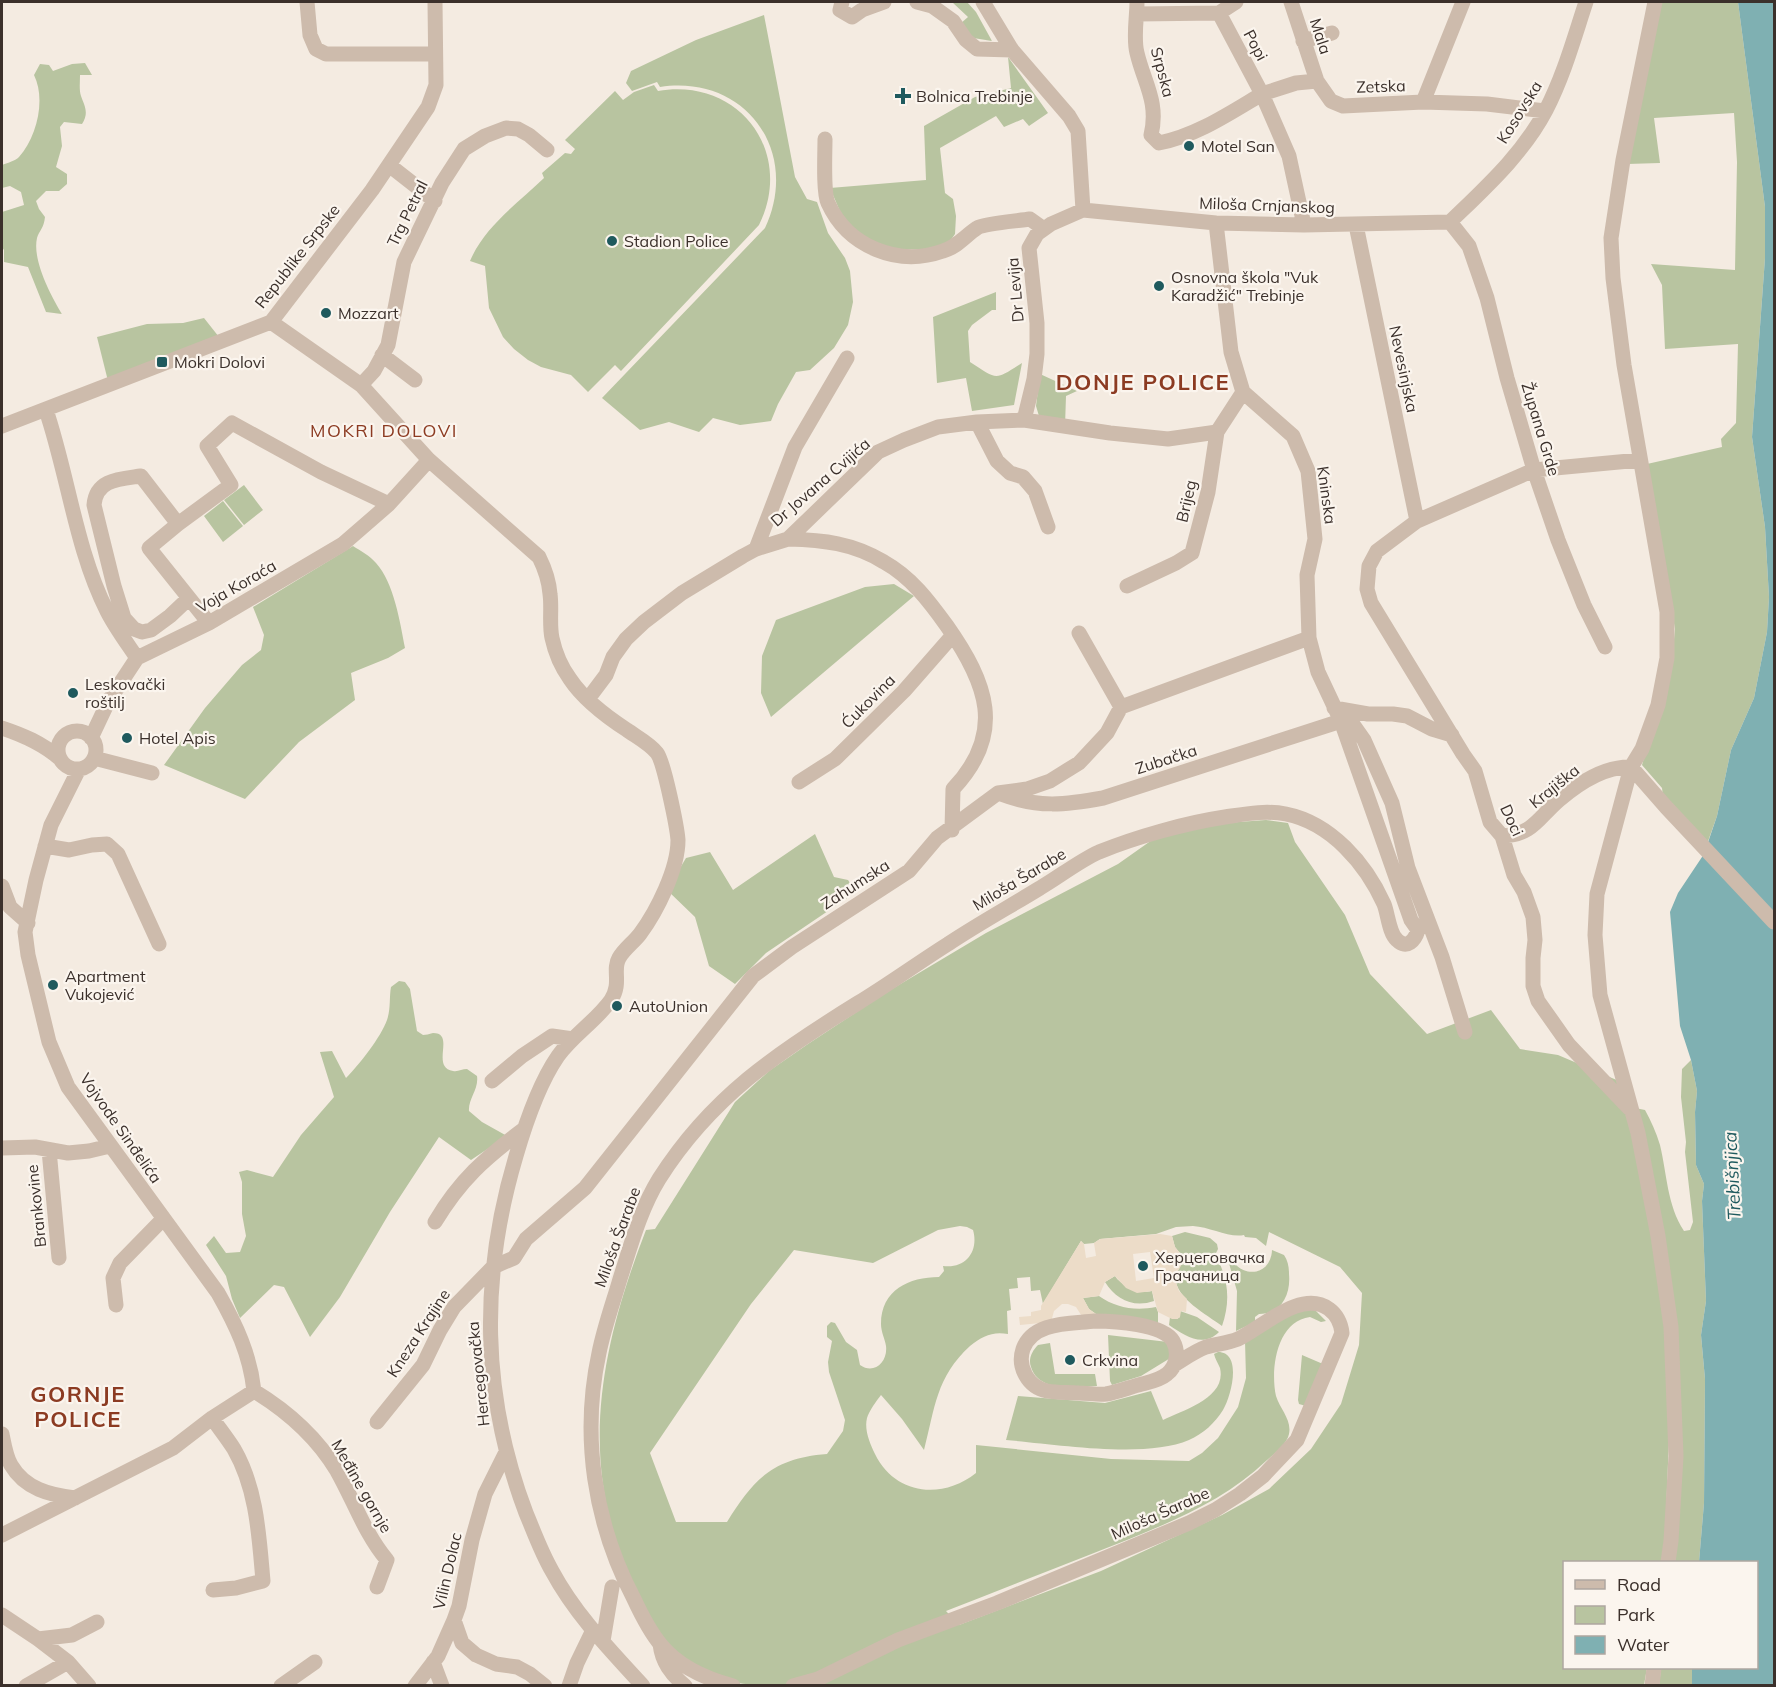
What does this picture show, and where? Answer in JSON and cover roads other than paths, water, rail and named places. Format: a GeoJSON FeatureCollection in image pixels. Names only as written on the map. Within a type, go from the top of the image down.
{"type":"FeatureCollection","features":[{"type":"Feature","properties":{"kind":"street"},"geometry":{"type":"LineString","coordinates":[[307,2],[310,35],[316,50],[326,54],[435,54]]}},
{"type":"Feature","properties":{"kind":"street","name":"Republike Srpske"},"geometry":{"type":"LineString","coordinates":[[2,426],[271,322],[389,165],[428,107],[436,85],[435,2]]}},
{"type":"Feature","properties":{"kind":"street"},"geometry":{"type":"LineString","coordinates":[[841,6],[852,17],[862,10],[884,2]]}},
{"type":"Feature","properties":{"kind":"street"},"geometry":{"type":"LineString","coordinates":[[917,2],[932,6],[953,21],[966,40],[977,49],[1012,50]]}},
{"type":"Feature","properties":{"kind":"street"},"geometry":{"type":"LineString","coordinates":[[825,139],[827,201],[844,228],[863,244],[884,253],[918,257],[944,251],[963,240],[978,227],[1030,219],[1044,229],[1083,210],[1078,131],[1069,116],[1012,50],[983,2]]}},
{"type":"Feature","properties":{"kind":"street"},"geometry":{"type":"LineString","coordinates":[[1137,8],[1219,13],[1236,2]]}},
{"type":"Feature","properties":{"kind":"street","name":"Mala"},"geometry":{"type":"LineString","coordinates":[[1291,2],[1317,81]]}},
{"type":"Feature","properties":{"kind":"street"},"geometry":{"type":"LineString","coordinates":[[1423,102],[1463,2]]}},
{"type":"Feature","properties":{"kind":"street","name":"Kosovska"},"geometry":{"type":"LineString","coordinates":[[1450,222],[1503,170],[1545,111],[1562,76],[1586,2]]}},
{"type":"Feature","properties":{"kind":"street"},"geometry":{"type":"LineString","coordinates":[[1655,2],[1623,160],[1611,238],[1612,278],[1624,365],[1667,612],[1667,658],[1651,729],[1631,767],[1597,894],[1595,935],[1600,995],[1638,1133],[1658,1236],[1671,1327],[1677,1456],[1668,1561]]}},
{"type":"Feature","properties":{"kind":"street","name":"Srpska"},"geometry":{"type":"LineString","coordinates":[[1137,8],[1136,51],[1150,91],[1154,111],[1151,135],[1159,143],[1171,141],[1199,129],[1262,94]]}},
{"type":"Feature","properties":{"kind":"street","name":"Popi"},"geometry":{"type":"LineString","coordinates":[[1219,13],[1262,94]]}},
{"type":"Feature","properties":{"kind":"street"},"geometry":{"type":"LineString","coordinates":[[1303,41],[1332,33]]}},
{"type":"Feature","properties":{"kind":"street"},"geometry":{"type":"LineString","coordinates":[[1304,225],[1289,156],[1262,94],[1296,83],[1317,81]]}},
{"type":"Feature","properties":{"kind":"street","name":"Zetska"},"geometry":{"type":"LineString","coordinates":[[1317,81],[1331,101],[1343,106],[1423,102],[1486,104],[1545,111]]}},
{"type":"Feature","properties":{"kind":"street","name":"Trg Petral"},"geometry":{"type":"LineString","coordinates":[[361,385],[374,371],[388,345],[404,262],[442,183],[464,149],[485,136],[506,128],[518,129],[530,135],[547,150]]}},
{"type":"Feature","properties":{"kind":"street"},"geometry":{"type":"LineString","coordinates":[[389,165],[435,201]]}},
{"type":"Feature","properties":{"kind":"street","name":"Miloša Crnjanskog"},"geometry":{"type":"LineString","coordinates":[[1083,210],[1216,223],[1356,225],[1450,222]]}},
{"type":"Feature","properties":{"kind":"street","name":"Župana Grde"},"geometry":{"type":"LineString","coordinates":[[1450,222],[1469,246],[1487,298],[1534,470],[1558,540],[1584,605],[1605,646]]}},
{"type":"Feature","properties":{"kind":"street"},"geometry":{"type":"LineString","coordinates":[[1216,223],[1231,352],[1243,392]]}},
{"type":"Feature","properties":{"kind":"street","name":"Nevesinjska"},"geometry":{"type":"LineString","coordinates":[[1356,225],[1417,521]]}},
{"type":"Feature","properties":{"kind":"street","name":"Dr Levija"},"geometry":{"type":"LineString","coordinates":[[1024,420],[1034,379],[1037,323],[1029,248],[1037,234],[1044,229]]}},
{"type":"Feature","properties":{"kind":"street"},"geometry":{"type":"LineString","coordinates":[[271,322],[361,385],[429,460],[539,557],[546,572],[550,592],[551,624],[557,652],[570,679],[588,699]]}},
{"type":"Feature","properties":{"kind":"street"},"geometry":{"type":"LineString","coordinates":[[382,355],[415,380]]}},
{"type":"Feature","properties":{"kind":"street","name":"Dr Jovana Cvijića"},"geometry":{"type":"LineString","coordinates":[[756,549],[795,447],[847,358]]}},
{"type":"Feature","properties":{"kind":"street","name":"Brijeg"},"geometry":{"type":"LineString","coordinates":[[1127,586],[1192,553],[1208,492],[1217,432],[1243,392]]}},
{"type":"Feature","properties":{"kind":"street","name":"Kninska"},"geometry":{"type":"LineString","coordinates":[[1243,392],[1293,436],[1308,471],[1315,539],[1307,575],[1309,638],[1318,672],[1337,715]]}},
{"type":"Feature","properties":{"kind":"street"},"geometry":{"type":"LineString","coordinates":[[2,728],[41,744],[68,764],[91,764],[96,751],[92,738],[108,702],[136,658],[107,611],[86,558],[59,449],[46,410]]}},
{"type":"Feature","properties":{"kind":"street","name":"Dr Jovana Cvijića"},"geometry":{"type":"LineString","coordinates":[[588,699],[606,675],[613,657],[626,639],[644,622],[682,593],[756,549],[788,538],[878,452],[904,440],[938,427],[976,422],[1024,420],[1110,434],[1168,439],[1217,432]]}},
{"type":"Feature","properties":{"kind":"street"},"geometry":{"type":"LineString","coordinates":[[976,422],[997,461],[1010,473],[1023,477],[1035,491],[1048,526]]}},
{"type":"Feature","properties":{"kind":"street"},"geometry":{"type":"LineString","coordinates":[[209,623],[149,548],[231,485],[207,446],[232,423],[321,472],[389,504]]}},
{"type":"Feature","properties":{"kind":"street","name":"Voja Koraća"},"geometry":{"type":"LineString","coordinates":[[136,658],[209,623],[343,544],[389,504],[429,460]]}},
{"type":"Feature","properties":{"kind":"street","name":"Doci"},"geometry":{"type":"LineString","coordinates":[[1631,1110],[1569,1045],[1538,1001],[1533,986],[1535,939],[1533,917],[1524,892],[1514,875],[1502,836],[1490,822],[1475,771],[1371,603],[1367,589],[1369,566],[1377,551],[1417,521],[1534,470],[1640,460]]}},
{"type":"Feature","properties":{"kind":"street","name":"Voja Koraća"},"geometry":{"type":"LineString","coordinates":[[178,524],[141,476],[112,481],[99,489],[95,495],[94,505],[99,529],[124,618],[134,629],[142,632],[151,630],[188,599]]}},
{"type":"Feature","properties":{"kind":"street"},"geometry":{"type":"LineString","coordinates":[[788,538],[824,540],[858,549],[885,562],[913,583],[926,597],[974,667],[983,691],[986,720],[984,736],[976,758],[965,777],[953,789],[952,830]]}},
{"type":"Feature","properties":{"kind":"street"},"geometry":{"type":"LineString","coordinates":[[1079,633],[1121,707],[1309,638]]}},
{"type":"Feature","properties":{"kind":"street","name":"Ćukovina"},"geometry":{"type":"LineString","coordinates":[[800,782],[836,759],[904,691],[953,635]]}},
{"type":"Feature","properties":{"kind":"street","name":"Hercegovačka"},"geometry":{"type":"LineString","coordinates":[[588,699],[613,721],[651,747],[661,758],[678,837],[672,868],[658,904],[642,931],[620,955],[616,966],[617,987],[611,999],[557,1058],[524,1129],[504,1198],[493,1267],[490,1313],[491,1354],[506,1452],[516,1486],[539,1546],[564,1593],[598,1636],[643,1686]]}},
{"type":"Feature","properties":{"kind":"street"},"geometry":{"type":"LineString","coordinates":[[68,764],[58,751],[62,739],[76,731],[108,702]]}},
{"type":"Feature","properties":{"kind":"street","name":"Zahumska"},"geometry":{"type":"LineString","coordinates":[[493,1267],[514,1258],[526,1239],[585,1188],[753,976],[792,947],[909,871],[937,838],[952,830],[999,793],[1027,789],[1050,781],[1079,763],[1107,733],[1121,707]]}},
{"type":"Feature","properties":{"kind":"street"},"geometry":{"type":"LineString","coordinates":[[1337,715],[1407,716],[1432,729],[1452,735]]}},
{"type":"Feature","properties":{"kind":"street"},"geometry":{"type":"LineString","coordinates":[[1337,715],[1357,728],[1392,803],[1408,868],[1439,950],[1465,1032]]}},
{"type":"Feature","properties":{"kind":"street","name":"Zubačka"},"geometry":{"type":"LineString","coordinates":[[999,793],[1026,802],[1064,805],[1103,798],[1337,715]]}},
{"type":"Feature","properties":{"kind":"street","name":"Miloša Šarabe"},"geometry":{"type":"LineString","coordinates":[[733,1686],[707,1677],[686,1666],[660,1644],[622,1577],[608,1540],[598,1502],[591,1448],[592,1398],[598,1353],[645,1204],[676,1154],[700,1124],[733,1090],[764,1065],[897,980],[946,945],[1094,854],[1204,820],[1259,812],[1286,814],[1308,821],[1328,832],[1352,855],[1378,891],[1394,937],[1398,942],[1410,943],[1415,939],[1418,930],[1411,920],[1337,715]]}},
{"type":"Feature","properties":{"kind":"street"},"geometry":{"type":"LineString","coordinates":[[76,731],[92,738]]}},
{"type":"Feature","properties":{"kind":"street"},"geometry":{"type":"LineString","coordinates":[[24,736],[62,739]]}},
{"type":"Feature","properties":{"kind":"street"},"geometry":{"type":"LineString","coordinates":[[94,758],[152,773]]}},
{"type":"Feature","properties":{"kind":"street","name":"Vojvode Sinđelića"},"geometry":{"type":"LineString","coordinates":[[68,764],[62,800],[45,846],[26,932],[28,955],[50,1042],[68,1087],[218,1293],[233,1319],[251,1365],[254,1391]]}},
{"type":"Feature","properties":{"kind":"street"},"geometry":{"type":"LineString","coordinates":[[1631,767],[1774,922]]}},
{"type":"Feature","properties":{"kind":"street","name":"Krajiška"},"geometry":{"type":"LineString","coordinates":[[1502,836],[1514,836],[1527,831],[1559,801],[1591,778],[1610,769],[1631,767]]}},
{"type":"Feature","properties":{"kind":"street"},"geometry":{"type":"LineString","coordinates":[[45,846],[69,850],[107,844],[118,854],[159,944]]}},
{"type":"Feature","properties":{"kind":"street"},"geometry":{"type":"LineString","coordinates":[[2,886],[10,907],[28,923]]}},
{"type":"Feature","properties":{"kind":"street"},"geometry":{"type":"LineString","coordinates":[[492,1081],[522,1056],[552,1036],[573,1039]]}},
{"type":"Feature","properties":{"kind":"street","name":"Hercegovačka"},"geometry":{"type":"LineString","coordinates":[[435,1222],[450,1197],[473,1170],[495,1150],[524,1129]]}},
{"type":"Feature","properties":{"kind":"street","name":"Brankovine"},"geometry":{"type":"LineString","coordinates":[[2,1148],[16,1146],[68,1153],[110,1146]]}},
{"type":"Feature","properties":{"kind":"street","name":"Brankovine"},"geometry":{"type":"LineString","coordinates":[[49,1150],[59,1258]]}},
{"type":"Feature","properties":{"kind":"street"},"geometry":{"type":"LineString","coordinates":[[117,1305],[113,1278],[120,1263],[163,1219]]}},
{"type":"Feature","properties":{"kind":"street","name":"Kneza Krajine"},"geometry":{"type":"LineString","coordinates":[[377,1422],[423,1365],[454,1307],[493,1267]]}},
{"type":"Feature","properties":{"kind":"street","name":"Miloša Šarabe"},"geometry":{"type":"LineString","coordinates":[[793,1686],[818,1679],[898,1640],[997,1603],[1189,1523],[1240,1494],[1263,1476],[1297,1440],[1342,1333],[1337,1317],[1328,1308],[1308,1303],[1296,1305],[1236,1340],[1204,1348]]}},
{"type":"Feature","properties":{"kind":"street"},"geometry":{"type":"LineString","coordinates":[[1102,1321],[1162,1330],[1171,1338],[1204,1348],[1174,1365],[1167,1375],[1160,1379],[1105,1394],[1046,1391],[1026,1378],[1021,1366],[1021,1353],[1027,1340],[1034,1333],[1049,1327],[1102,1321]]}},
{"type":"Feature","properties":{"kind":"street"},"geometry":{"type":"LineString","coordinates":[[1171,1338],[1176,1353],[1174,1365]]}},
{"type":"Feature","properties":{"kind":"street"},"geometry":{"type":"LineString","coordinates":[[2,1535],[174,1448],[212,1418],[254,1391]]}},
{"type":"Feature","properties":{"kind":"street","name":"Međine gornje"},"geometry":{"type":"LineString","coordinates":[[254,1391],[281,1407],[314,1438],[335,1469],[375,1545],[387,1560],[377,1587]]}},
{"type":"Feature","properties":{"kind":"street"},"geometry":{"type":"LineString","coordinates":[[212,1418],[235,1450],[252,1494],[257,1517],[263,1581],[236,1588],[213,1590]]}},
{"type":"Feature","properties":{"kind":"street"},"geometry":{"type":"LineString","coordinates":[[2,1434],[10,1464],[25,1482],[55,1496],[75,1498]]}},
{"type":"Feature","properties":{"kind":"street","name":"Vilin Dolac"},"geometry":{"type":"LineString","coordinates":[[506,1452],[485,1494],[454,1620],[462,1643],[476,1655],[496,1664],[517,1668],[530,1674],[545,1686]]}},
{"type":"Feature","properties":{"kind":"street"},"geometry":{"type":"LineString","coordinates":[[569,1686],[577,1663],[598,1636],[612,1587]]}},
{"type":"Feature","properties":{"kind":"street"},"geometry":{"type":"LineString","coordinates":[[2,1615],[68,1662],[89,1686]]}},
{"type":"Feature","properties":{"kind":"street"},"geometry":{"type":"LineString","coordinates":[[415,1686],[433,1662],[454,1620]]}},
{"type":"Feature","properties":{"kind":"street"},"geometry":{"type":"LineString","coordinates":[[38,1639],[72,1635],[97,1622]]}},
{"type":"Feature","properties":{"kind":"street"},"geometry":{"type":"LineString","coordinates":[[660,1644],[661,1655],[667,1667],[685,1686]]}},
{"type":"Feature","properties":{"kind":"street"},"geometry":{"type":"LineString","coordinates":[[26,1686],[68,1662]]}},
{"type":"Feature","properties":{"kind":"street"},"geometry":{"type":"LineString","coordinates":[[280,1686],[315,1662]]}},
{"type":"Feature","properties":{"kind":"street"},"geometry":{"type":"LineString","coordinates":[[433,1662],[442,1686]]}},
{"type":"Feature","properties":{"kind":"street"},"geometry":{"type":"LineString","coordinates":[[1652,1686],[1654,1669]]}},
{"type":"Feature","properties":{"kind":"water","name":"Trebišnjica"},"geometry":{"type":"Polygon","coordinates":[[[1738,2],[1774,2],[1774,1685],[1692,1685],[1692,1669],[1758,1669],[1758,1561],[1699,1561],[1704,1503],[1705,1379],[1701,1335],[1706,1301],[1702,1201],[1704,1184],[1696,1165],[1697,1091],[1691,1060],[1680,1026],[1670,912],[1678,893],[1704,854],[1717,816],[1731,750],[1754,698],[1767,632],[1769,597],[1765,527],[1752,437],[1765,258],[1765,207],[1738,2]]]}},
{"type":"Feature","properties":{"kind":"place","name":"Bolnica Trebinje"},"geometry":{"type":"Point","coordinates":[903,96]}},
{"type":"Feature","properties":{"kind":"place","name":"Motel San"},"geometry":{"type":"Point","coordinates":[1189,146]}},
{"type":"Feature","properties":{"kind":"place","name":"Stadion Police"},"geometry":{"type":"Point","coordinates":[612,241]}},
{"type":"Feature","properties":{"kind":"place","name":"Osnovna škola \"Vuk Karadžić\" Trebinje"},"geometry":{"type":"Point","coordinates":[1159,286]}},
{"type":"Feature","properties":{"kind":"place","name":"Mozzart"},"geometry":{"type":"Point","coordinates":[326,313]}},
{"type":"Feature","properties":{"kind":"place","name":"Mokri Dolovi"},"geometry":{"type":"Point","coordinates":[162,362]}},
{"type":"Feature","properties":{"kind":"place","name":"Leskovački roštilj"},"geometry":{"type":"Point","coordinates":[73,693]}},
{"type":"Feature","properties":{"kind":"place","name":"Hotel Apis"},"geometry":{"type":"Point","coordinates":[127,738]}},
{"type":"Feature","properties":{"kind":"place","name":"Apartment Vukojević"},"geometry":{"type":"Point","coordinates":[53,985]}},
{"type":"Feature","properties":{"kind":"place","name":"AutoUnion"},"geometry":{"type":"Point","coordinates":[617,1006]}},
{"type":"Feature","properties":{"kind":"place","name":"Херцеговачка Грачаница"},"geometry":{"type":"Point","coordinates":[1143,1266]}},
{"type":"Feature","properties":{"kind":"place","name":"Crkvina"},"geometry":{"type":"Point","coordinates":[1070,1360]}},
{"type":"Feature","properties":{"kind":"district","name":"DONJE POLICE"},"geometry":{"type":"Point","coordinates":[1143,382]}},
{"type":"Feature","properties":{"kind":"district","name":"MOKRI DOLOVI"},"geometry":{"type":"Point","coordinates":[384,430]}},
{"type":"Feature","properties":{"kind":"district","name":"GORNJE POLICE"},"geometry":{"type":"Point","coordinates":[78,1406]}}]}
